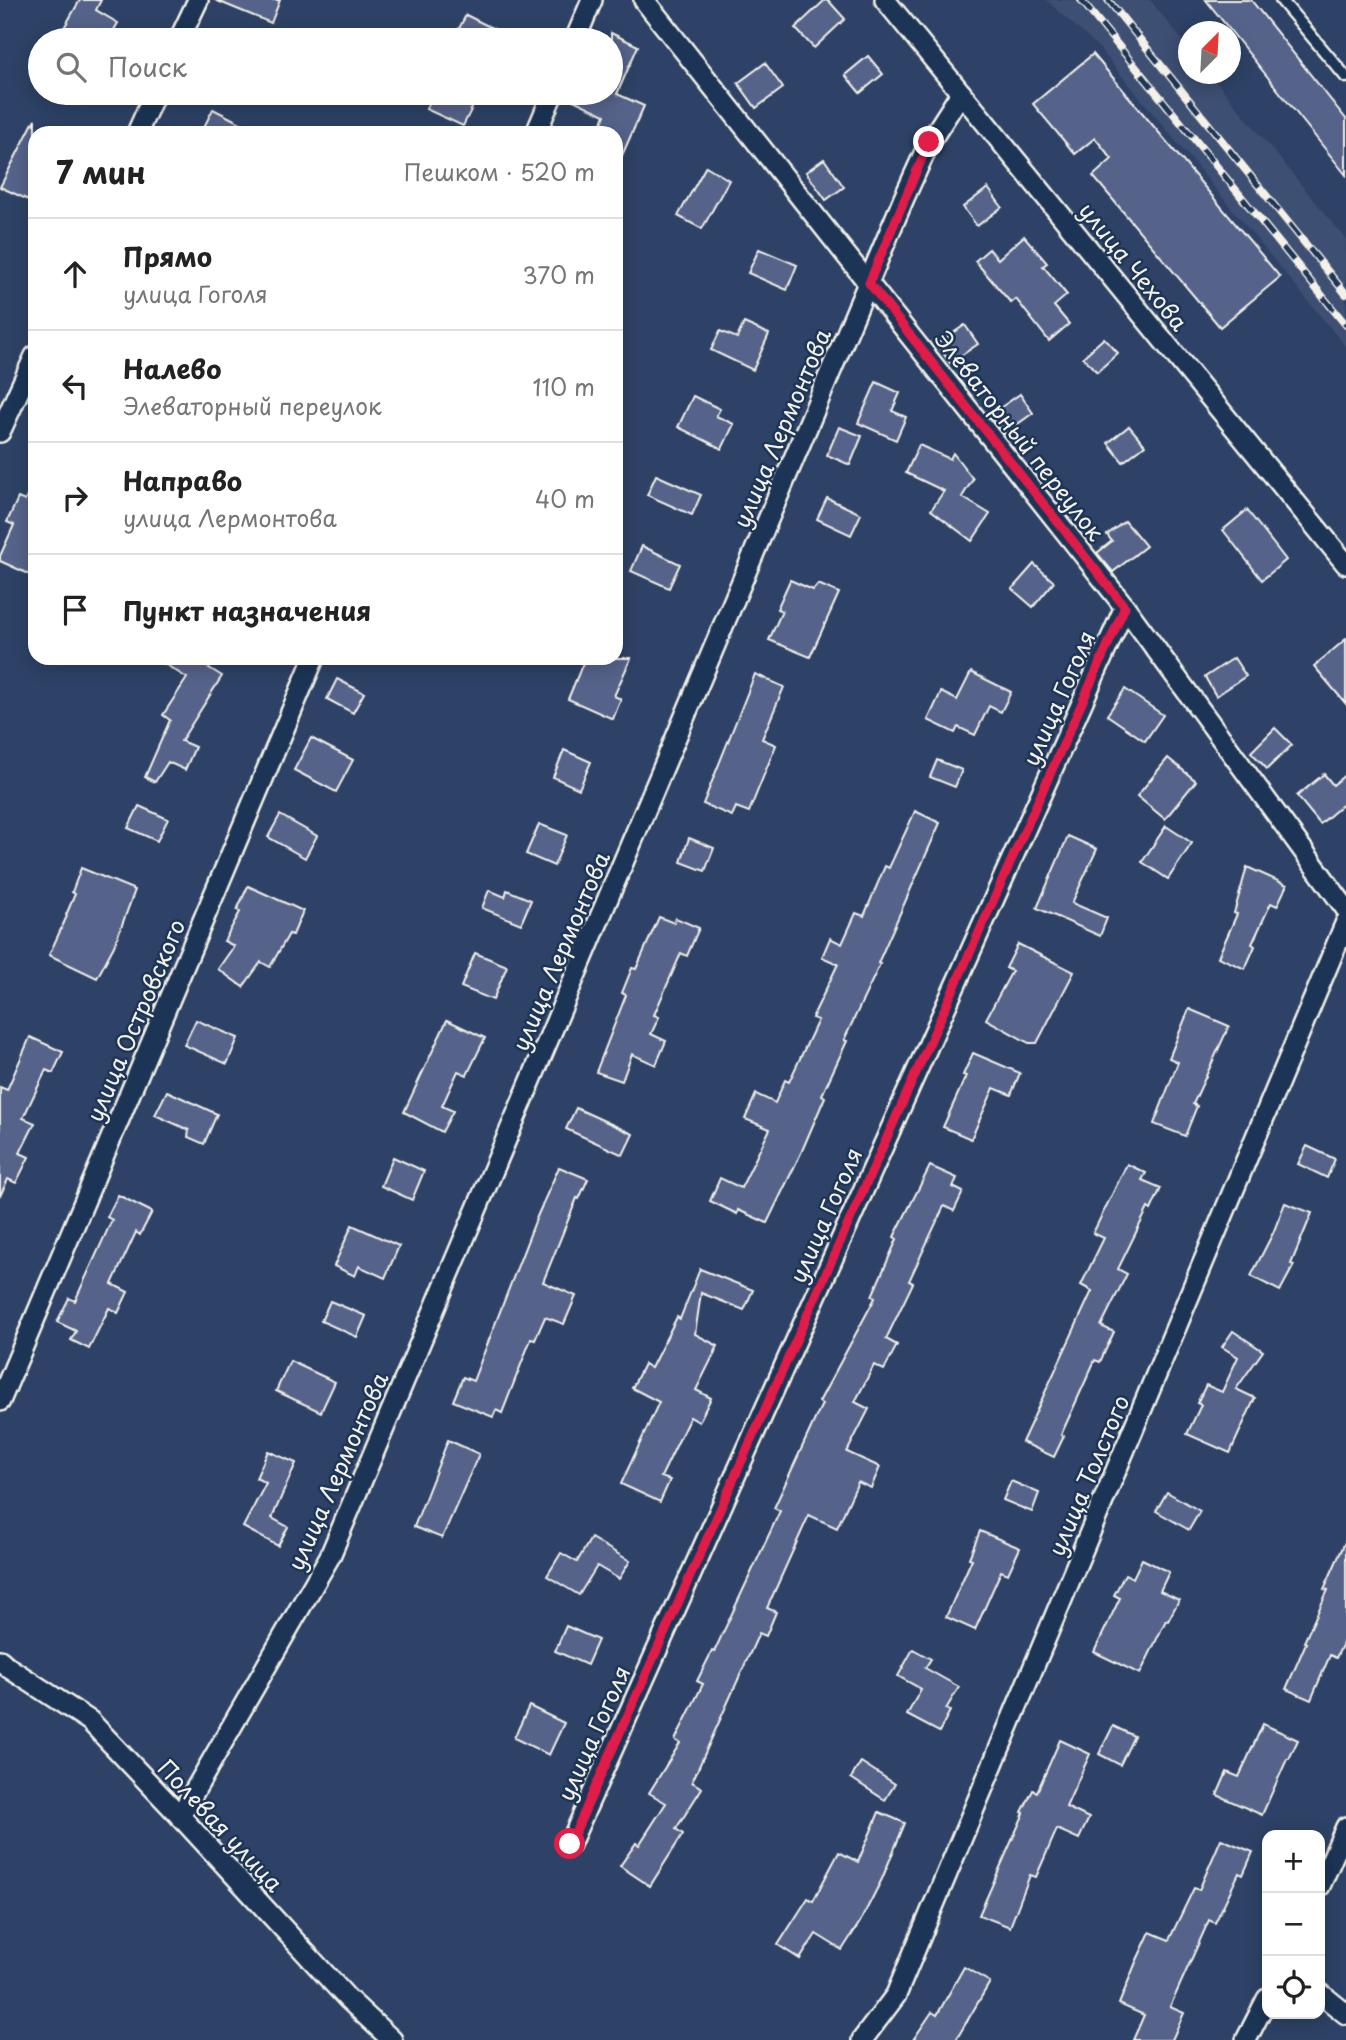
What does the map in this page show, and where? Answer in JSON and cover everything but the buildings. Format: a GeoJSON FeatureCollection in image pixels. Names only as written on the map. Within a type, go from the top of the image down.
{"type":"FeatureCollection","features":[{"type":"Feature","properties":{"kind":"street"},"geometry":{"type":"LineString","coordinates":[[185,28],[198,0]]}},
{"type":"Feature","properties":{"kind":"street"},"geometry":{"type":"LineString","coordinates":[[580,28],[592,0]]}},
{"type":"Feature","properties":{"kind":"street","name":"Элеваторный переулок"},"geometry":{"type":"LineString","coordinates":[[645,0],[1125,607],[1346,909]]}},
{"type":"Feature","properties":{"kind":"street","name":"улица Чехова"},"geometry":{"type":"LineString","coordinates":[[885,0],[1346,564]]}},
{"type":"Feature","properties":{"kind":"street","name":"улица Лермонтова"},"geometry":{"type":"LineString","coordinates":[[180,1816],[330,1556],[929,142],[961,93]]}},
{"type":"Feature","properties":{"kind":"street"},"geometry":{"type":"LineString","coordinates":[[140,126],[150,105]]}},
{"type":"Feature","properties":{"kind":"street"},"geometry":{"type":"LineString","coordinates":[[539,126],[548,105]]}},
{"type":"Feature","properties":{"kind":"street"},"geometry":{"type":"LineString","coordinates":[[0,432],[28,371]]}},
{"type":"Feature","properties":{"kind":"street","name":"улица Гоголя"},"geometry":{"type":"LineString","coordinates":[[570,1844],[1125,607]]}},
{"type":"Feature","properties":{"kind":"street","name":"улица Островского"},"geometry":{"type":"LineString","coordinates":[[0,1401],[311,665]]}},
{"type":"Feature","properties":{"kind":"street","name":"улица Толстого"},"geometry":{"type":"LineString","coordinates":[[862,2040],[896,1995],[1346,922]]}},
{"type":"Feature","properties":{"kind":"street","name":"Полевая улица"},"geometry":{"type":"LineString","coordinates":[[0,1660],[90,1721],[347,1998],[392,2040]]}},
{"type":"Feature","properties":{"kind":"street"},"geometry":{"type":"LineString","coordinates":[[1325,1875],[1346,1827]]}},
{"type":"Feature","properties":{"kind":"street"},"geometry":{"type":"LineString","coordinates":[[1325,1997],[1346,2014]]}},
{"type":"Feature","properties":{"kind":"street"},"geometry":{"type":"LineString","coordinates":[[1246,2040],[1262,2009]]}},
{"type":"Feature","properties":{"kind":"lane"},"geometry":{"type":"LineString","coordinates":[[1281,0],[1346,78]]}},
{"type":"Feature","properties":{"kind":"shaded area"},"geometry":{"type":"Polygon","coordinates":[[[1046,0],[1150,0],[1178,35],[1178,84],[1218,84],[1346,239],[1346,347],[1099,48],[1046,0]]]}},
{"type":"Feature","properties":{"kind":"railway"},"geometry":{"type":"LineString","coordinates":[[1081,0],[1346,325]]}},
{"type":"Feature","properties":{"kind":"railway"},"geometry":{"type":"LineString","coordinates":[[1108,0],[1346,294]]}},
{"type":"Feature","properties":{"kind":"route"},"geometry":{"type":"LineString","coordinates":[[570,1844],[1125,607],[869,283],[929,142]]}}]}
